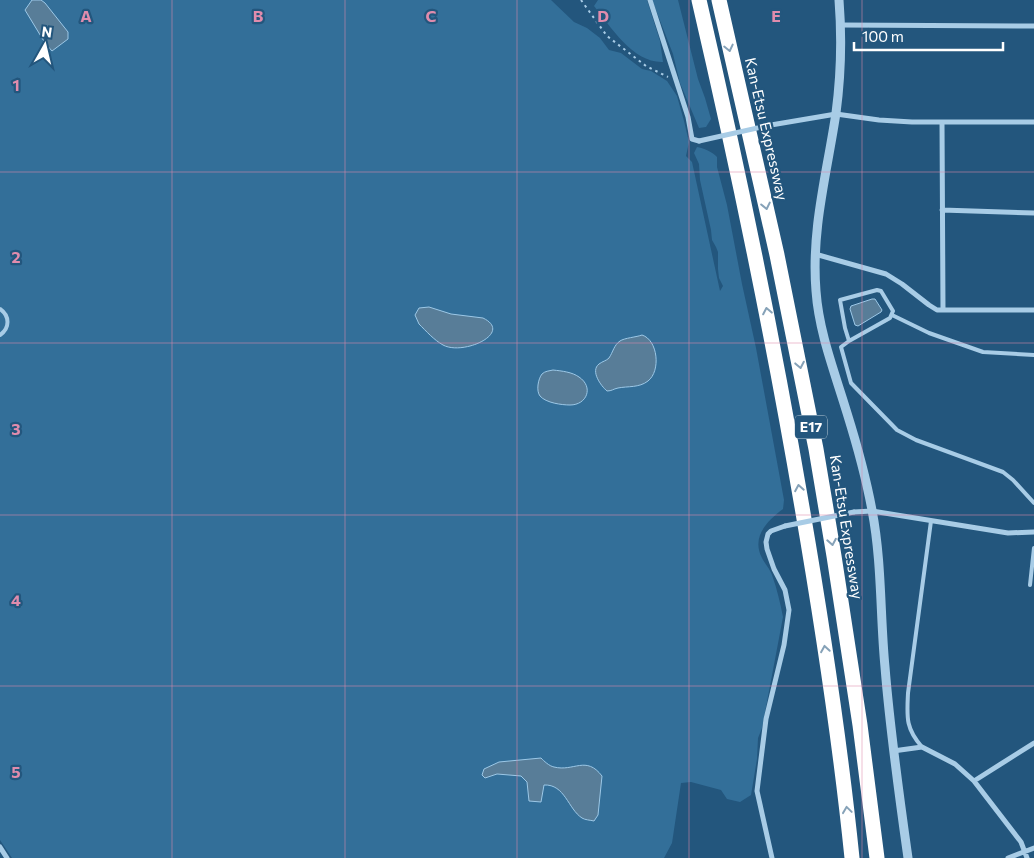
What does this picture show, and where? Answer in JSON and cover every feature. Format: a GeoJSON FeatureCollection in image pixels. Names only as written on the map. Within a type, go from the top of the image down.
{"type":"FeatureCollection","features":[{"type":"Feature","properties":{"kind":"highway","name":"E17"},"geometry":{"type":"LineString","coordinates":[[699,0],[756,258],[793,452],[826,658],[852,858]]}},
{"type":"Feature","properties":{"kind":"highway","name":"Kan-Etsu Expressway"},"geometry":{"type":"LineString","coordinates":[[719,0],[779,265],[816,449],[860,726],[877,858]]}},
{"type":"Feature","properties":{"kind":"street"},"geometry":{"type":"LineString","coordinates":[[650,0],[688,117],[692,139],[699,141],[771,125],[836,114],[879,120],[1034,122]]}},
{"type":"Feature","properties":{"kind":"street"},"geometry":{"type":"LineString","coordinates":[[839,0],[841,66],[836,114],[817,217],[815,254],[816,293],[832,368],[858,450],[872,511],[878,553],[885,666],[908,858]]}},
{"type":"Feature","properties":{"kind":"street"},"geometry":{"type":"LineString","coordinates":[[841,25],[1034,26]]}},
{"type":"Feature","properties":{"kind":"street"},"geometry":{"type":"LineString","coordinates":[[942,122],[943,310]]}},
{"type":"Feature","properties":{"kind":"street"},"geometry":{"type":"LineString","coordinates":[[942,210],[1034,212]]}},
{"type":"Feature","properties":{"kind":"street"},"geometry":{"type":"LineString","coordinates":[[815,254],[886,274],[937,310],[1034,310]]}},
{"type":"Feature","properties":{"kind":"street"},"geometry":{"type":"LineString","coordinates":[[772,858],[757,791],[766,719],[784,645],[788,610],[785,590],[774,569],[766,542],[768,534],[785,526],[854,512],[872,511],[1008,533],[1034,532]]}},
{"type":"Feature","properties":{"kind":"street"},"geometry":{"type":"LineString","coordinates":[[974,781],[1034,744]]}},
{"type":"Feature","properties":{"kind":"street"},"geometry":{"type":"LineString","coordinates":[[894,751],[922,747],[955,764],[974,781],[1021,842],[1025,855]]}},
{"type":"Feature","properties":{"kind":"street"},"geometry":{"type":"LineString","coordinates":[[0,848],[7,858]]}},
{"type":"Feature","properties":{"kind":"street"},"geometry":{"type":"LineString","coordinates":[[1008,858],[1025,855],[1034,848]]}},
{"type":"Feature","properties":{"kind":"lane"},"geometry":{"type":"LineString","coordinates":[[850,341],[845,328],[840,300],[877,290],[881,291],[893,312],[890,318],[841,347],[852,383],[897,430],[916,440],[1003,472],[1034,503]]}},
{"type":"Feature","properties":{"kind":"lane"},"geometry":{"type":"LineString","coordinates":[[0,309],[8,320],[6,329],[0,335]]}},
{"type":"Feature","properties":{"kind":"lane"},"geometry":{"type":"LineString","coordinates":[[892,315],[929,333],[983,352],[1034,355]]}},
{"type":"Feature","properties":{"kind":"lane"},"geometry":{"type":"LineString","coordinates":[[922,747],[908,728],[907,714],[908,692],[931,521]]}},
{"type":"Feature","properties":{"kind":"lane"},"geometry":{"type":"LineString","coordinates":[[1030,585],[1034,548]]}},
{"type":"Feature","properties":{"kind":"path"},"geometry":{"type":"LineString","coordinates":[[581,0],[607,36],[646,66],[676,81]]}},
{"type":"Feature","properties":{"kind":"shaded area"},"geometry":{"type":"Polygon","coordinates":[[[0,0],[551,0],[574,22],[587,28],[600,38],[609,50],[621,53],[642,69],[651,71],[667,81],[677,96],[684,121],[689,142],[686,156],[692,162],[720,291],[723,286],[719,278],[718,252],[712,240],[700,180],[699,164],[694,153],[697,147],[708,150],[717,157],[717,167],[727,205],[756,348],[784,500],[783,509],[766,524],[758,543],[762,558],[774,580],[783,617],[762,728],[758,738],[757,759],[751,795],[740,802],[727,799],[721,790],[691,782],[681,783],[672,843],[664,858],[12,858],[0,840],[0,0]]]}},
{"type":"Feature","properties":{"kind":"shaded area"},"geometry":{"type":"Polygon","coordinates":[[[32,0],[41,0],[45,3],[68,32],[68,39],[52,51],[25,10],[32,0]]]}},
{"type":"Feature","properties":{"kind":"shaded area"},"geometry":{"type":"Polygon","coordinates":[[[598,0],[647,0],[660,41],[663,62],[652,61],[632,50],[615,33],[594,6],[598,0]]]}},
{"type":"Feature","properties":{"kind":"shaded area"},"geometry":{"type":"Polygon","coordinates":[[[652,0],[678,0],[698,79],[711,119],[706,127],[699,128],[680,83],[673,54],[652,0]]]}},
{"type":"Feature","properties":{"kind":"shaded area"},"geometry":{"type":"Polygon","coordinates":[[[875,299],[882,310],[881,312],[858,326],[855,325],[850,309],[851,306],[875,299]]]}},
{"type":"Feature","properties":{"kind":"shaded area"},"geometry":{"type":"Polygon","coordinates":[[[429,307],[451,314],[483,318],[491,324],[493,330],[489,336],[473,345],[452,348],[443,345],[419,324],[415,315],[419,308],[429,307]]]}},
{"type":"Feature","properties":{"kind":"shaded area"},"geometry":{"type":"Polygon","coordinates":[[[642,335],[652,343],[656,356],[655,370],[652,376],[641,385],[607,391],[597,378],[597,367],[609,358],[620,341],[642,335]]]}},
{"type":"Feature","properties":{"kind":"shaded area"},"geometry":{"type":"Polygon","coordinates":[[[553,370],[573,374],[584,381],[587,390],[581,402],[567,405],[559,404],[550,402],[540,396],[538,388],[542,374],[553,370]]]}},
{"type":"Feature","properties":{"kind":"shaded area"},"geometry":{"type":"Polygon","coordinates":[[[541,758],[548,765],[554,767],[591,766],[602,776],[598,815],[594,821],[586,820],[577,814],[557,788],[544,785],[541,802],[529,801],[527,782],[521,776],[497,774],[485,778],[482,775],[484,769],[499,762],[541,758]]]}}]}
